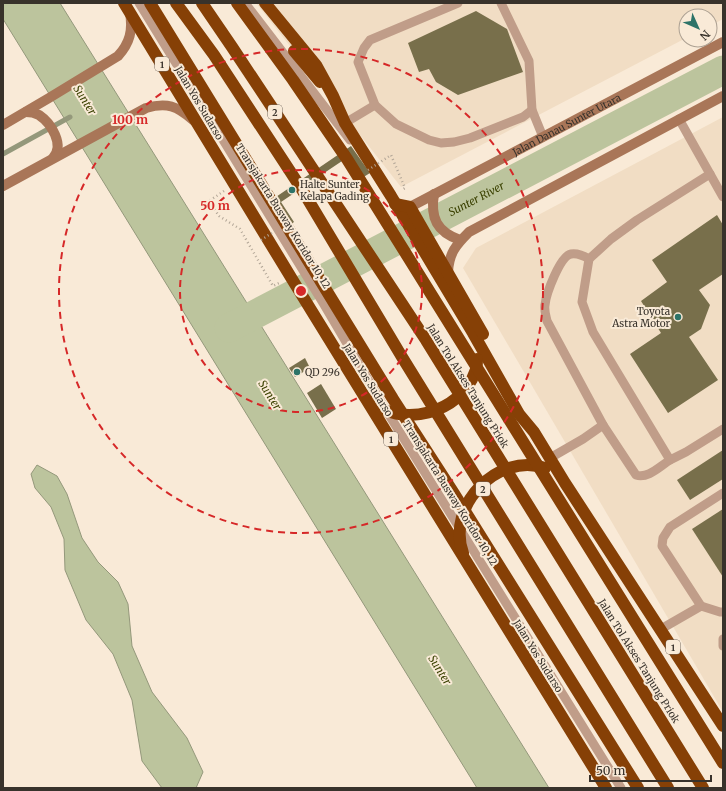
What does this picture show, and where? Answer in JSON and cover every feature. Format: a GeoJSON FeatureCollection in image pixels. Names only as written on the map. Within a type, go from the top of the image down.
{"type":"FeatureCollection","features":[{"type":"Feature","properties":{"kind":"highway"},"geometry":{"type":"LineString","coordinates":[[150,3],[393,399],[453,492],[638,788]]}},
{"type":"Feature","properties":{"kind":"highway","name":"2"},"geometry":{"type":"LineString","coordinates":[[176,3],[214,55],[301,188],[402,357],[668,788]]}},
{"type":"Feature","properties":{"kind":"highway","name":"Jalan Tol Akses Tanjung Priok"},"geometry":{"type":"LineString","coordinates":[[202,3],[426,340],[703,788]]}},
{"type":"Feature","properties":{"kind":"highway"},"geometry":{"type":"LineString","coordinates":[[237,3],[293,80],[347,159],[723,763]]}},
{"type":"Feature","properties":{"kind":"highway","name":"1"},"geometry":{"type":"LineString","coordinates":[[256,3],[310,71],[333,96]]}},
{"type":"Feature","properties":{"kind":"highway","name":"1"},"geometry":{"type":"LineString","coordinates":[[265,3],[316,65],[333,96],[345,123],[395,204],[412,223],[423,240],[519,414],[534,432],[723,726]]}},
{"type":"Feature","properties":{"kind":"highway","name":"Jalan Yos Sudarso"},"geometry":{"type":"LineString","coordinates":[[126,6],[468,567],[606,788]]}},
{"type":"Feature","properties":{"kind":"highway"},"geometry":{"type":"LineString","coordinates":[[395,204],[410,207]]}},
{"type":"Feature","properties":{"kind":"highway","name":"1"},"geometry":{"type":"LineString","coordinates":[[410,207],[412,223]]}},
{"type":"Feature","properties":{"kind":"highway","name":"1"},"geometry":{"type":"LineString","coordinates":[[423,240],[448,272],[526,409],[534,432]]}},
{"type":"Feature","properties":{"kind":"highway"},"geometry":{"type":"LineString","coordinates":[[362,392],[380,408],[404,415],[430,413],[453,401],[470,383],[476,371],[477,353],[473,333]]}},
{"type":"Feature","properties":{"kind":"highway"},"geometry":{"type":"LineString","coordinates":[[468,567],[461,547],[460,529],[465,509],[471,497],[488,478],[511,467],[537,465],[555,474],[566,483]]}},
{"type":"Feature","properties":{"kind":"main road"},"geometry":{"type":"LineString","coordinates":[[3,125],[118,56],[130,38],[132,23],[126,6]]}},
{"type":"Feature","properties":{"kind":"main road","name":"Jalan Danau Sunter Utara"},"geometry":{"type":"LineString","coordinates":[[410,207],[723,42]]}},
{"type":"Feature","properties":{"kind":"main road"},"geometry":{"type":"LineString","coordinates":[[448,272],[448,262],[451,253],[460,240],[469,232],[723,96]]}},
{"type":"Feature","properties":{"kind":"main road"},"geometry":{"type":"LineString","coordinates":[[3,186],[146,108],[162,104],[170,105],[185,112],[199,125]]}},
{"type":"Feature","properties":{"kind":"main road"},"geometry":{"type":"LineString","coordinates":[[26,112],[39,115],[52,129],[57,142],[58,151],[53,158]]}},
{"type":"Feature","properties":{"kind":"main road"},"geometry":{"type":"LineString","coordinates":[[434,194],[432,205],[435,218],[443,232],[460,240]]}},
{"type":"Feature","properties":{"kind":"lane","name":"Transjakarta Busway Koridor 10, 12"},"geometry":{"type":"LineString","coordinates":[[139,3],[531,646],[622,788]]}},
{"type":"Feature","properties":{"kind":"lane"},"geometry":{"type":"LineString","coordinates":[[245,3],[338,124],[375,178],[395,204]]}},
{"type":"Feature","properties":{"kind":"lane"},"geometry":{"type":"LineString","coordinates":[[458,3],[370,40],[364,48],[358,62],[375,105],[396,124],[429,140],[441,143],[454,142],[470,138],[523,116],[532,110]]}},
{"type":"Feature","properties":{"kind":"lane"},"geometry":{"type":"LineString","coordinates":[[501,3],[529,61],[532,110],[543,137]]}},
{"type":"Feature","properties":{"kind":"lane"},"geometry":{"type":"LineString","coordinates":[[345,123],[375,105]]}},
{"type":"Feature","properties":{"kind":"lane"},"geometry":{"type":"LineString","coordinates":[[679,119],[723,197]]}},
{"type":"Feature","properties":{"kind":"lane"},"geometry":{"type":"LineString","coordinates":[[670,460],[593,332],[582,302],[589,259],[616,235],[710,174]]}},
{"type":"Feature","properties":{"kind":"lane"},"geometry":{"type":"LineString","coordinates":[[589,259],[578,254],[570,254],[564,258],[548,293],[544,307],[547,321],[603,425],[636,476],[646,476],[723,429]]}},
{"type":"Feature","properties":{"kind":"lane"},"geometry":{"type":"LineString","coordinates":[[550,458],[578,443],[603,425]]}},
{"type":"Feature","properties":{"kind":"lane"},"geometry":{"type":"LineString","coordinates":[[723,493],[670,527],[662,538],[662,546],[701,606],[723,612]]}},
{"type":"Feature","properties":{"kind":"lane"},"geometry":{"type":"LineString","coordinates":[[661,629],[701,606]]}},
{"type":"Feature","properties":{"kind":"lane"},"geometry":{"type":"LineString","coordinates":[[723,639],[723,646]]}},
{"type":"Feature","properties":{"kind":"path"},"geometry":{"type":"LineString","coordinates":[[388,157],[391,155],[405,188]]}},
{"type":"Feature","properties":{"kind":"path"},"geometry":{"type":"LineString","coordinates":[[209,201],[219,216],[240,229],[273,286],[279,282]]}},
{"type":"Feature","properties":{"kind":"shaded area"},"geometry":{"type":"Polygon","coordinates":[[[256,3],[723,3],[723,19],[718,22],[718,8],[678,8],[678,42],[401,187],[256,3]]]}},
{"type":"Feature","properties":{"kind":"shaded area"},"geometry":{"type":"Polygon","coordinates":[[[723,117],[723,712],[463,268],[476,248],[723,117]]]}},
{"type":"Feature","properties":{"kind":"water","name":"Sunter"},"geometry":{"type":"Polygon","coordinates":[[[3,3],[60,3],[549,788],[477,788],[3,19],[3,3]]]}},
{"type":"Feature","properties":{"kind":"water"},"geometry":{"type":"Polygon","coordinates":[[[37,465],[57,476],[67,494],[82,538],[98,562],[118,582],[128,604],[132,646],[152,692],[187,738],[203,772],[196,788],[162,788],[142,761],[132,700],[113,654],[86,620],[65,570],[64,539],[51,507],[35,488],[31,474],[37,465]]]}},
{"type":"Feature","properties":{"kind":"building"},"geometry":{"type":"Polygon","coordinates":[[[476,11],[507,29],[523,72],[458,95],[436,82],[429,69],[419,72],[408,43],[476,11]]]}},
{"type":"Feature","properties":{"kind":"building","name":"Halte Sunter Kelapa Gading"},"geometry":{"type":"Polygon","coordinates":[[[351,146],[370,173],[362,178],[348,157],[281,202],[294,222],[284,229],[267,203],[351,146]]]}},
{"type":"Feature","properties":{"kind":"building","name":"Toyota Astra Motor"},"geometry":{"type":"Polygon","coordinates":[[[717,215],[723,225],[723,274],[699,290],[710,305],[701,329],[689,337],[718,380],[668,413],[630,354],[661,333],[641,301],[667,282],[652,260],[717,215]]]}},
{"type":"Feature","properties":{"kind":"building","name":"QD 296"},"geometry":{"type":"Polygon","coordinates":[[[305,358],[310,368],[295,377],[289,368],[305,358]]]}},
{"type":"Feature","properties":{"kind":"building"},"geometry":{"type":"Polygon","coordinates":[[[321,384],[336,409],[322,418],[307,393],[321,384]]]}},
{"type":"Feature","properties":{"kind":"building"},"geometry":{"type":"Polygon","coordinates":[[[723,450],[723,479],[690,500],[677,480],[723,450]]]}},
{"type":"Feature","properties":{"kind":"building"},"geometry":{"type":"Polygon","coordinates":[[[723,509],[723,577],[692,529],[723,509]]]}},
{"type":"Feature","properties":{"kind":"waterway","name":"Sunter River"},"geometry":{"type":"LineString","coordinates":[[229,328],[723,70]]}},
{"type":"Feature","properties":{"kind":"waterway"},"geometry":{"type":"LineString","coordinates":[[3,154],[70,117]]}},
{"type":"Feature","properties":{"kind":"place","name":"Halte Sunter Kelapa Gading"},"geometry":{"type":"Point","coordinates":[292,190]}},
{"type":"Feature","properties":{"kind":"place","name":"Toyota Astra Motor"},"geometry":{"type":"Point","coordinates":[678,317]}},
{"type":"Feature","properties":{"kind":"place","name":"QD 296"},"geometry":{"type":"Point","coordinates":[297,372]}}]}
